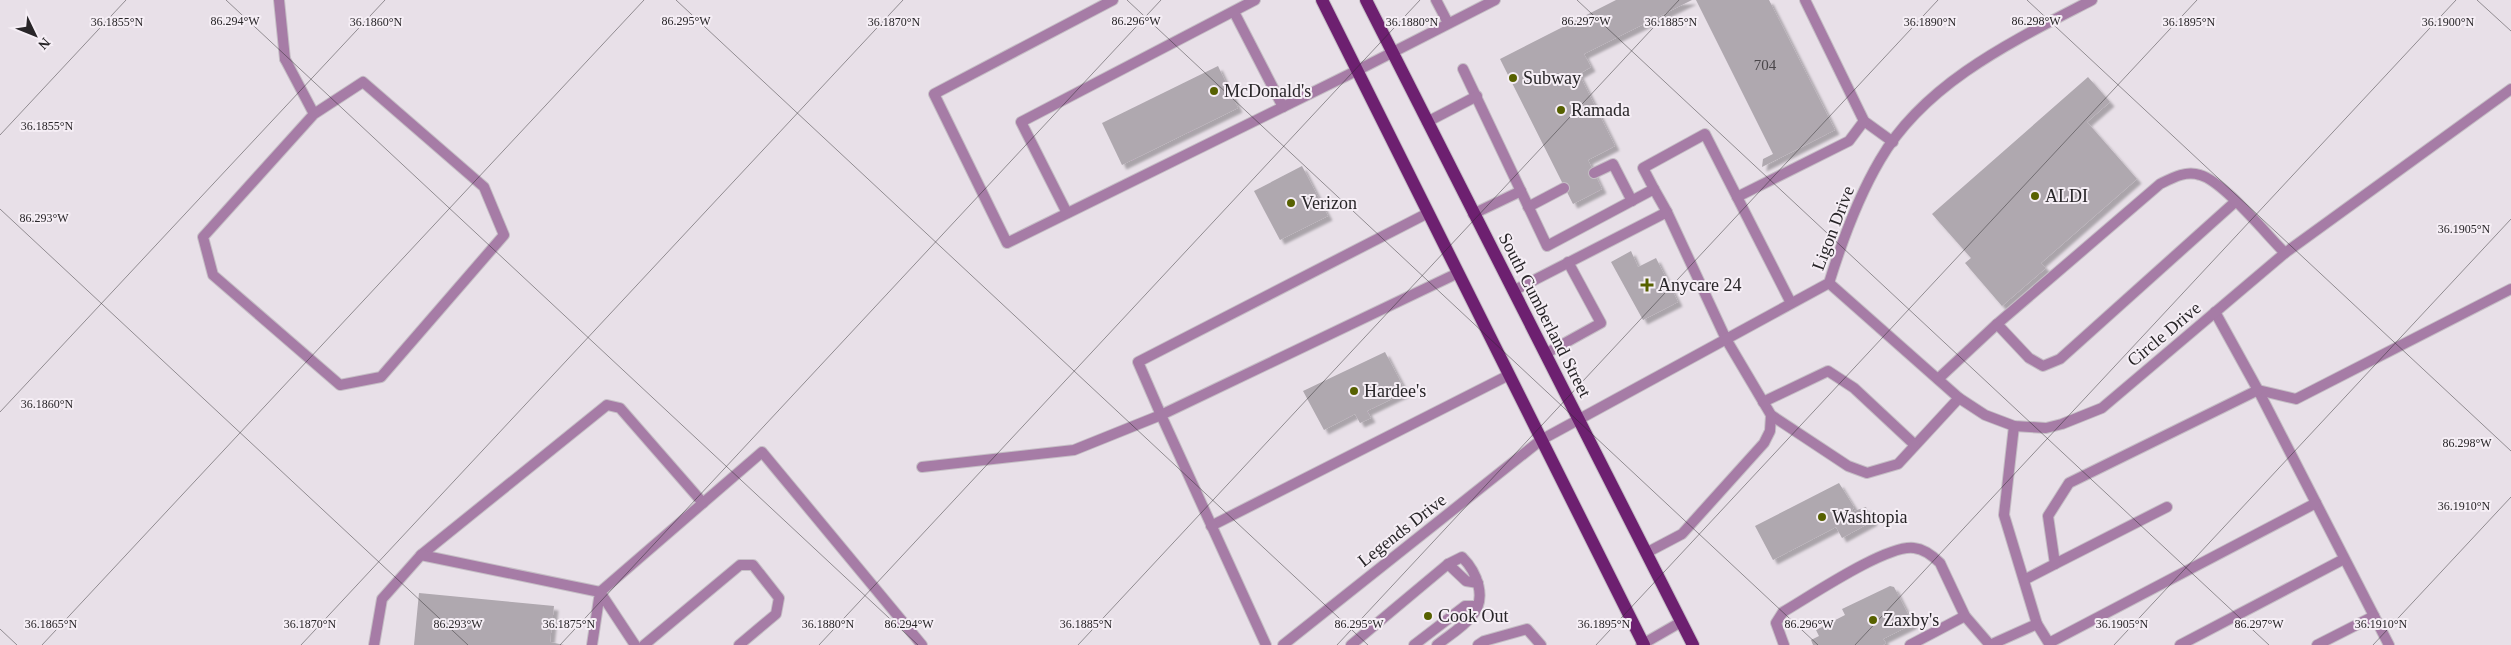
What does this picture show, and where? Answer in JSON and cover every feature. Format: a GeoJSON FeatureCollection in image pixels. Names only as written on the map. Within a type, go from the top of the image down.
{"type":"FeatureCollection","features":[{"type":"Feature","properties":{"kind":"main road"},"geometry":{"type":"LineString","coordinates":[[1322,0],[1643,644]]}},
{"type":"Feature","properties":{"kind":"main road","name":"South Cumberland Street"},"geometry":{"type":"LineString","coordinates":[[1366,0],[1692,645]]}},
{"type":"Feature","properties":{"kind":"street"},"geometry":{"type":"LineString","coordinates":[[279,0],[285,59],[314,114]]}},
{"type":"Feature","properties":{"kind":"street"},"geometry":{"type":"LineString","coordinates":[[1113,0],[934,94],[1006,243],[1496,0]]}},
{"type":"Feature","properties":{"kind":"street"},"geometry":{"type":"LineString","coordinates":[[1066,214],[1021,122],[1255,0]]}},
{"type":"Feature","properties":{"kind":"street"},"geometry":{"type":"LineString","coordinates":[[1436,0],[1448,23]]}},
{"type":"Feature","properties":{"kind":"street"},"geometry":{"type":"LineString","coordinates":[[1805,0],[1864,121],[1893,142]]}},
{"type":"Feature","properties":{"kind":"street","name":"Ligon Drive"},"geometry":{"type":"LineString","coordinates":[[1541,440],[1829,283],[1848,225],[1880,159],[1921,109],[1954,80],[2001,47],[2092,0]]}},
{"type":"Feature","properties":{"kind":"street"},"geometry":{"type":"LineString","coordinates":[[1234,12],[1283,107]]}},
{"type":"Feature","properties":{"kind":"street"},"geometry":{"type":"LineString","coordinates":[[1464,69],[1547,246],[1654,189]]}},
{"type":"Feature","properties":{"kind":"street"},"geometry":{"type":"LineString","coordinates":[[363,82],[484,187],[504,235],[381,377],[340,385],[213,275],[203,237],[314,114],[363,82]]}},
{"type":"Feature","properties":{"kind":"street","name":"Circle Drive"},"geometry":{"type":"LineString","coordinates":[[1829,283],[1959,398],[1985,415],[2014,426],[2046,428],[2080,419],[2102,408],[2284,253],[2511,89]]}},
{"type":"Feature","properties":{"kind":"street"},"geometry":{"type":"LineString","coordinates":[[1427,122],[1477,96]]}},
{"type":"Feature","properties":{"kind":"street"},"geometry":{"type":"LineString","coordinates":[[1737,197],[1849,141],[1864,121]]}},
{"type":"Feature","properties":{"kind":"street"},"geometry":{"type":"LineString","coordinates":[[1791,304],[1705,134],[1643,168],[1726,339],[1771,415],[1848,466],[1867,472],[1898,464],[1959,398]]}},
{"type":"Feature","properties":{"kind":"street"},"geometry":{"type":"LineString","coordinates":[[1594,173],[1613,164],[1632,201]]}},
{"type":"Feature","properties":{"kind":"street"},"geometry":{"type":"LineString","coordinates":[[1938,380],[1997,324],[2160,184],[2179,174],[2200,174],[2219,186],[2284,253]]}},
{"type":"Feature","properties":{"kind":"street"},"geometry":{"type":"LineString","coordinates":[[1528,207],[1564,188]]}},
{"type":"Feature","properties":{"kind":"street"},"geometry":{"type":"LineString","coordinates":[[1473,214],[1521,190]]}},
{"type":"Feature","properties":{"kind":"street"},"geometry":{"type":"LineString","coordinates":[[1997,324],[2029,358],[2043,366],[2060,359],[2235,202]]}},
{"type":"Feature","properties":{"kind":"street"},"geometry":{"type":"LineString","coordinates":[[1266,645],[1160,415],[1138,362],[1428,212]]}},
{"type":"Feature","properties":{"kind":"street"},"geometry":{"type":"LineString","coordinates":[[1512,291],[1666,212]]}},
{"type":"Feature","properties":{"kind":"street"},"geometry":{"type":"LineString","coordinates":[[1545,354],[1601,323],[1568,262]]}},
{"type":"Feature","properties":{"kind":"street"},"geometry":{"type":"LineString","coordinates":[[922,467],[1074,450],[1160,415],[1458,273]]}},
{"type":"Feature","properties":{"kind":"street"},"geometry":{"type":"LineString","coordinates":[[2055,564],[2048,516],[2069,483],[2157,442],[2258,390],[2296,398],[2511,289]]}},
{"type":"Feature","properties":{"kind":"street"},"geometry":{"type":"LineString","coordinates":[[2215,312],[2258,390],[2389,645]]}},
{"type":"Feature","properties":{"kind":"street"},"geometry":{"type":"LineString","coordinates":[[1764,402],[1828,371],[1854,388],[1914,446]]}},
{"type":"Feature","properties":{"kind":"street"},"geometry":{"type":"LineString","coordinates":[[1211,526],[1508,376]]}},
{"type":"Feature","properties":{"kind":"street"},"geometry":{"type":"LineString","coordinates":[[374,645],[382,599],[421,555],[606,405],[620,408],[703,503]]}},
{"type":"Feature","properties":{"kind":"street"},"geometry":{"type":"LineString","coordinates":[[1646,553],[1682,534],[1698,518],[1764,443],[1770,431],[1771,415]]}},
{"type":"Feature","properties":{"kind":"street"},"geometry":{"type":"LineString","coordinates":[[2014,426],[2004,515],[2037,624],[2049,644],[2316,503]]}},
{"type":"Feature","properties":{"kind":"street","name":"Legends Drive"},"geometry":{"type":"LineString","coordinates":[[1283,645],[1541,440]]}},
{"type":"Feature","properties":{"kind":"street"},"geometry":{"type":"LineString","coordinates":[[592,645],[600,592],[762,452],[922,645]]}},
{"type":"Feature","properties":{"kind":"street"},"geometry":{"type":"LineString","coordinates":[[2024,580],[2167,507]]}},
{"type":"Feature","properties":{"kind":"street"},"geometry":{"type":"LineString","coordinates":[[1784,645],[1776,623],[1782,612],[1888,552],[1913,548],[1934,557],[1940,563],[1965,616],[1990,645],[2037,624]]}},
{"type":"Feature","properties":{"kind":"street"},"geometry":{"type":"LineString","coordinates":[[421,555],[600,592],[635,645]]}},
{"type":"Feature","properties":{"kind":"street"},"geometry":{"type":"LineString","coordinates":[[1350,645],[1448,564],[1462,557],[1471,566],[1478,583],[1477,606],[1472,617],[1437,645]]}},
{"type":"Feature","properties":{"kind":"street"},"geometry":{"type":"LineString","coordinates":[[2180,645],[2344,559]]}},
{"type":"Feature","properties":{"kind":"street"},"geometry":{"type":"LineString","coordinates":[[644,645],[740,564],[753,565],[779,598],[776,614],[739,645]]}},
{"type":"Feature","properties":{"kind":"street"},"geometry":{"type":"LineString","coordinates":[[1448,564],[1466,581],[1478,583]]}},
{"type":"Feature","properties":{"kind":"street"},"geometry":{"type":"LineString","coordinates":[[1414,645],[1465,606],[1477,606]]}},
{"type":"Feature","properties":{"kind":"street"},"geometry":{"type":"LineString","coordinates":[[1910,645],[1965,616]]}},
{"type":"Feature","properties":{"kind":"street"},"geometry":{"type":"LineString","coordinates":[[2317,645],[2374,616]]}},
{"type":"Feature","properties":{"kind":"street"},"geometry":{"type":"LineString","coordinates":[[1643,644],[1681,622]]}},
{"type":"Feature","properties":{"kind":"street"},"geometry":{"type":"LineString","coordinates":[[1484,644],[1527,629],[1541,645]]}},
{"type":"Feature","properties":{"kind":"building","name":"Ramada"},"geometry":{"type":"Polygon","coordinates":[[[1616,0],[1692,0],[1584,54],[1591,67],[1579,74],[1615,146],[1588,160],[1602,189],[1573,204],[1500,59],[1616,0]]]}},
{"type":"Feature","properties":{"kind":"building"},"geometry":{"type":"Polygon","coordinates":[[[1696,0],[1769,0],[1835,130],[1762,167],[1763,159],[1773,154],[1696,0]]]}},
{"type":"Feature","properties":{"kind":"building"},"geometry":{"type":"Polygon","coordinates":[[[1218,66],[1238,108],[1122,165],[1102,123],[1218,66]]]}},
{"type":"Feature","properties":{"kind":"building","name":"ALDI"},"geometry":{"type":"Polygon","coordinates":[[[2088,77],[2110,102],[2087,122],[2137,179],[2041,263],[2046,268],[2002,306],[1965,263],[1971,258],[1932,214],[2088,77]]]}},
{"type":"Feature","properties":{"kind":"building","name":"Verizon"},"geometry":{"type":"Polygon","coordinates":[[[1302,166],[1328,216],[1280,240],[1254,191],[1302,166]]]}},
{"type":"Feature","properties":{"kind":"building","name":"Anycare 24"},"geometry":{"type":"Polygon","coordinates":[[[1631,251],[1638,267],[1656,258],[1678,302],[1643,320],[1611,262],[1631,251]]]}},
{"type":"Feature","properties":{"kind":"building","name":"Hardee's"},"geometry":{"type":"Polygon","coordinates":[[[1385,352],[1406,392],[1367,411],[1371,418],[1360,423],[1355,414],[1324,430],[1303,391],[1385,352]]]}},
{"type":"Feature","properties":{"kind":"building","name":"Washtopia"},"geometry":{"type":"Polygon","coordinates":[[[1839,483],[1854,507],[1851,512],[1866,507],[1873,521],[1842,538],[1836,527],[1773,560],[1755,526],[1839,483]]]}},
{"type":"Feature","properties":{"kind":"building","name":"Zaxby's"},"geometry":{"type":"Polygon","coordinates":[[[1890,586],[1894,587],[1913,624],[1883,639],[1886,643],[1883,645],[1813,645],[1811,640],[1819,636],[1816,630],[1845,615],[1842,609],[1890,586]]]}},
{"type":"Feature","properties":{"kind":"building"},"geometry":{"type":"Polygon","coordinates":[[[419,593],[554,606],[550,642],[564,645],[414,645],[419,593]]]}},
{"type":"Feature","properties":{"kind":"place","name":"Subway"},"geometry":{"type":"Point","coordinates":[1513,78]}},
{"type":"Feature","properties":{"kind":"place","name":"McDonald's"},"geometry":{"type":"Point","coordinates":[1214,91]}},
{"type":"Feature","properties":{"kind":"place","name":"Ramada"},"geometry":{"type":"Point","coordinates":[1561,110]}},
{"type":"Feature","properties":{"kind":"place","name":"ALDI"},"geometry":{"type":"Point","coordinates":[2035,196]}},
{"type":"Feature","properties":{"kind":"place","name":"Verizon"},"geometry":{"type":"Point","coordinates":[1291,203]}},
{"type":"Feature","properties":{"kind":"place","name":"Anycare 24"},"geometry":{"type":"Point","coordinates":[1647,285]}},
{"type":"Feature","properties":{"kind":"place","name":"Hardee's"},"geometry":{"type":"Point","coordinates":[1354,391]}},
{"type":"Feature","properties":{"kind":"place","name":"Washtopia"},"geometry":{"type":"Point","coordinates":[1822,517]}},
{"type":"Feature","properties":{"kind":"place","name":"Cook Out"},"geometry":{"type":"Point","coordinates":[1428,616]}},
{"type":"Feature","properties":{"kind":"place","name":"Zaxby's"},"geometry":{"type":"Point","coordinates":[1873,620]}}]}
